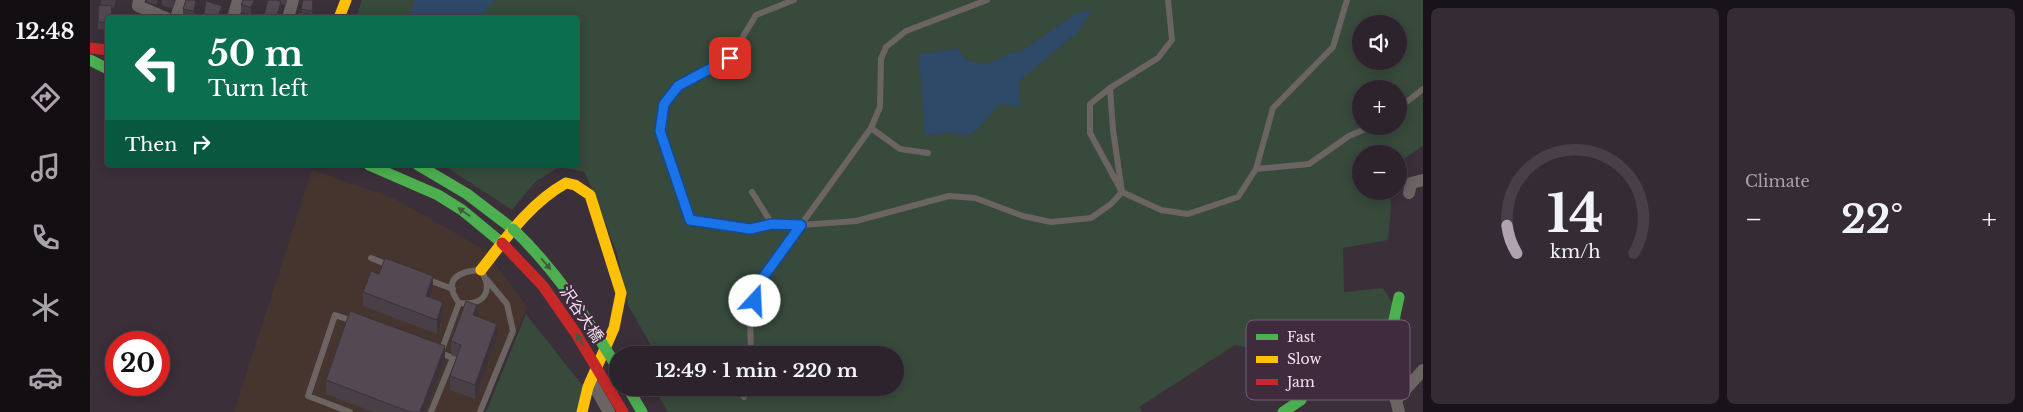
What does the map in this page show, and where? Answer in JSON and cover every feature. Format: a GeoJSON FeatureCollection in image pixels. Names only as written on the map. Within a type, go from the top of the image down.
{"type":"FeatureCollection","features":[{"type":"Feature","properties":{"kind":"street"},"geometry":{"type":"LineString","coordinates":[[139,0],[138,6],[159,15]]}},
{"type":"Feature","properties":{"kind":"street"},"geometry":{"type":"LineString","coordinates":[[177,15],[182,0]]}},
{"type":"Feature","properties":{"kind":"street"},"geometry":{"type":"LineString","coordinates":[[234,15],[238,0]]}},
{"type":"Feature","properties":{"kind":"street"},"geometry":{"type":"LineString","coordinates":[[289,15],[293,0]]}},
{"type":"Feature","properties":{"kind":"street"},"geometry":{"type":"LineString","coordinates":[[341,15],[346,0]]}},
{"type":"Feature","properties":{"kind":"street"},"geometry":{"type":"LineString","coordinates":[[90,48],[105,50]]}},
{"type":"Feature","properties":{"kind":"street"},"geometry":{"type":"LineString","coordinates":[[90,60],[97,66],[105,69]]}},
{"type":"Feature","properties":{"kind":"street","name":"沢谷大橋"},"geometry":{"type":"LineString","coordinates":[[375,167],[408,180],[445,199],[478,222],[502,243],[543,286],[575,332],[624,412]]}},
{"type":"Feature","properties":{"kind":"street","name":"沢谷大橋"},"geometry":{"type":"LineString","coordinates":[[422,167],[451,182],[499,216],[526,240],[564,284],[609,355]]}},
{"type":"Feature","properties":{"kind":"street"},"geometry":{"type":"LineString","coordinates":[[1409,193],[1411,183],[1423,180]]}},
{"type":"Feature","properties":{"kind":"street"},"geometry":{"type":"LineString","coordinates":[[481,270],[513,229],[548,193],[566,183],[575,184],[590,195],[621,293],[614,328],[591,381],[582,412]]}},
{"type":"Feature","properties":{"kind":"street"},"geometry":{"type":"LineString","coordinates":[[1394,320],[1399,297]]}},
{"type":"Feature","properties":{"kind":"street"},"geometry":{"type":"LineString","coordinates":[[1410,384],[1423,370]]}},
{"type":"Feature","properties":{"kind":"street"},"geometry":{"type":"LineString","coordinates":[[591,381],[609,412]]}},
{"type":"Feature","properties":{"kind":"street"},"geometry":{"type":"LineString","coordinates":[[633,396],[642,412]]}},
{"type":"Feature","properties":{"kind":"street"},"geometry":{"type":"LineString","coordinates":[[1283,412],[1301,400]]}},
{"type":"Feature","properties":{"kind":"lane"},"geometry":{"type":"LineString","coordinates":[[794,0],[756,15],[730,58],[678,86],[664,104],[660,131],[690,220],[750,229],[772,224],[801,225],[856,221],[949,196],[975,198],[1023,216],[1051,222],[1091,218],[1111,204],[1122,192]]}},
{"type":"Feature","properties":{"kind":"lane"},"geometry":{"type":"LineString","coordinates":[[751,346],[750,318],[759,283],[871,128],[880,107],[881,60],[886,48],[906,31],[987,0]]}},
{"type":"Feature","properties":{"kind":"lane"},"geometry":{"type":"LineString","coordinates":[[1169,0],[1172,40],[1158,58],[1110,88],[1090,104],[1090,133],[1122,192],[1161,210],[1188,214],[1238,197],[1256,169],[1273,108],[1333,47],[1347,0]]}},
{"type":"Feature","properties":{"kind":"lane"},"geometry":{"type":"LineString","coordinates":[[1110,88],[1114,137],[1122,192]]}},
{"type":"Feature","properties":{"kind":"lane"},"geometry":{"type":"LineString","coordinates":[[1407,102],[1423,89]]}},
{"type":"Feature","properties":{"kind":"lane"},"geometry":{"type":"LineString","coordinates":[[871,128],[900,148],[928,153]]}},
{"type":"Feature","properties":{"kind":"lane"},"geometry":{"type":"LineString","coordinates":[[1256,169],[1309,164],[1352,135]]}},
{"type":"Feature","properties":{"kind":"lane"},"geometry":{"type":"LineString","coordinates":[[752,192],[772,224]]}},
{"type":"Feature","properties":{"kind":"lane"},"geometry":{"type":"LineString","coordinates":[[371,258],[398,269]]}},
{"type":"Feature","properties":{"kind":"lane"},"geometry":{"type":"LineString","coordinates":[[480,412],[513,331],[507,304],[481,270],[466,271],[458,275],[452,284],[453,295],[460,303],[471,304],[482,299],[488,292],[487,280]]}},
{"type":"Feature","properties":{"kind":"lane"},"geometry":{"type":"LineString","coordinates":[[416,276],[453,289]]}},
{"type":"Feature","properties":{"kind":"lane"},"geometry":{"type":"LineString","coordinates":[[440,353],[460,303]]}},
{"type":"Feature","properties":{"kind":"lane"},"geometry":{"type":"LineString","coordinates":[[350,412],[308,396],[335,315],[360,324]]}},
{"type":"Feature","properties":{"kind":"lane"},"geometry":{"type":"LineString","coordinates":[[431,412],[453,358],[432,350]]}},
{"type":"Feature","properties":{"kind":"shaded area"},"geometry":{"type":"Polygon","coordinates":[[[312,170],[395,199],[485,250],[527,307],[481,412],[234,412],[312,170]]]}},
{"type":"Feature","properties":{"kind":"green space"},"geometry":{"type":"Polygon","coordinates":[[[362,0],[1423,0],[1423,146],[1407,157],[1407,145],[1352,145],[1352,200],[1390,200],[1391,206],[1388,240],[1343,248],[1344,292],[1383,288],[1403,320],[1246,320],[1246,347],[1235,345],[1139,407],[1142,412],[668,412],[659,396],[904,396],[904,346],[651,346],[628,305],[617,253],[585,172],[559,167],[580,167],[580,15],[357,15],[362,0]]]}},
{"type":"Feature","properties":{"kind":"green space"},"geometry":{"type":"Polygon","coordinates":[[[448,167],[559,167],[535,182],[512,210],[448,167]]]}},
{"type":"Feature","properties":{"kind":"green space"},"geometry":{"type":"Polygon","coordinates":[[[526,314],[590,395],[579,412],[486,412],[526,314]]]}},
{"type":"Feature","properties":{"kind":"water"},"geometry":{"type":"Polygon","coordinates":[[[415,0],[495,0],[481,15],[410,15],[415,0]]]}},
{"type":"Feature","properties":{"kind":"water"},"geometry":{"type":"Polygon","coordinates":[[[1092,9],[1078,32],[1019,81],[1020,106],[999,104],[979,128],[967,136],[948,132],[925,136],[919,55],[958,48],[964,59],[984,65],[1009,54],[1022,51],[1075,14],[1092,9]]]}},
{"type":"Feature","properties":{"kind":"building"},"geometry":{"type":"Polygon","coordinates":[[[186,0],[196,0],[194,11],[183,9],[186,0]]]}},
{"type":"Feature","properties":{"kind":"building"},"geometry":{"type":"Polygon","coordinates":[[[243,0],[254,0],[251,8],[241,4],[243,0]]]}},
{"type":"Feature","properties":{"kind":"building"},"geometry":{"type":"Polygon","coordinates":[[[268,0],[281,2],[277,15],[264,15],[268,0]]]}},
{"type":"Feature","properties":{"kind":"building"},"geometry":{"type":"Polygon","coordinates":[[[303,0],[313,0],[312,11],[301,9],[303,0]]]}},
{"type":"Feature","properties":{"kind":"building"},"geometry":{"type":"Polygon","coordinates":[[[206,1],[222,6],[218,15],[204,14],[206,1]]]}},
{"type":"Feature","properties":{"kind":"building"},"geometry":{"type":"Polygon","coordinates":[[[99,5],[112,6],[111,15],[105,15],[105,23],[98,22],[99,5]]]}},
{"type":"Feature","properties":{"kind":"building"},"geometry":{"type":"Polygon","coordinates":[[[299,12],[310,14],[310,15],[298,15],[299,12]]]}},
{"type":"Feature","properties":{"kind":"building"},"geometry":{"type":"Polygon","coordinates":[[[385,258],[433,276],[426,296],[443,302],[437,320],[363,292],[371,271],[379,274],[385,258]]]}},
{"type":"Feature","properties":{"kind":"building"},"geometry":{"type":"Polygon","coordinates":[[[466,301],[477,305],[473,315],[497,324],[475,385],[450,376],[461,345],[451,341],[466,301]]]}},
{"type":"Feature","properties":{"kind":"building"},"geometry":{"type":"Polygon","coordinates":[[[350,311],[445,346],[420,412],[410,412],[326,380],[350,311]]]}},
{"type":"Feature","properties":{"kind":"traffic: fast"},"geometry":{"type":"LineString","coordinates":[[90,60],[105,68]]}},
{"type":"Feature","properties":{"kind":"traffic: fast"},"geometry":{"type":"LineString","coordinates":[[374,167],[438,195],[462,210],[502,243]]}},
{"type":"Feature","properties":{"kind":"traffic: fast"},"geometry":{"type":"LineString","coordinates":[[421,167],[467,194],[513,229]]}},
{"type":"Feature","properties":{"kind":"traffic: fast"},"geometry":{"type":"LineString","coordinates":[[513,229],[557,278],[609,354]]}},
{"type":"Feature","properties":{"kind":"traffic: fast"},"geometry":{"type":"LineString","coordinates":[[1394,320],[1399,297]]}},
{"type":"Feature","properties":{"kind":"traffic: fast"},"geometry":{"type":"LineString","coordinates":[[633,396],[642,412]]}},
{"type":"Feature","properties":{"kind":"traffic: fast"},"geometry":{"type":"LineString","coordinates":[[1283,412],[1301,400]]}},
{"type":"Feature","properties":{"kind":"traffic: slow"},"geometry":{"type":"LineString","coordinates":[[340,15],[346,0]]}},
{"type":"Feature","properties":{"kind":"traffic: slow"},"geometry":{"type":"LineString","coordinates":[[481,270],[519,222],[553,191],[566,183],[575,185],[590,195],[621,293],[614,328],[588,387],[582,412]]}},
{"type":"Feature","properties":{"kind":"traffic: jam"},"geometry":{"type":"LineString","coordinates":[[90,48],[105,50]]}},
{"type":"Feature","properties":{"kind":"traffic: jam"},"geometry":{"type":"LineString","coordinates":[[502,243],[543,286],[575,332],[623,412]]}},
{"type":"Feature","properties":{"kind":"route"},"geometry":{"type":"LineString","coordinates":[[730,58],[678,86],[664,104],[660,131],[690,220],[750,229],[772,224],[801,225],[759,283],[755,301]]}}]}
